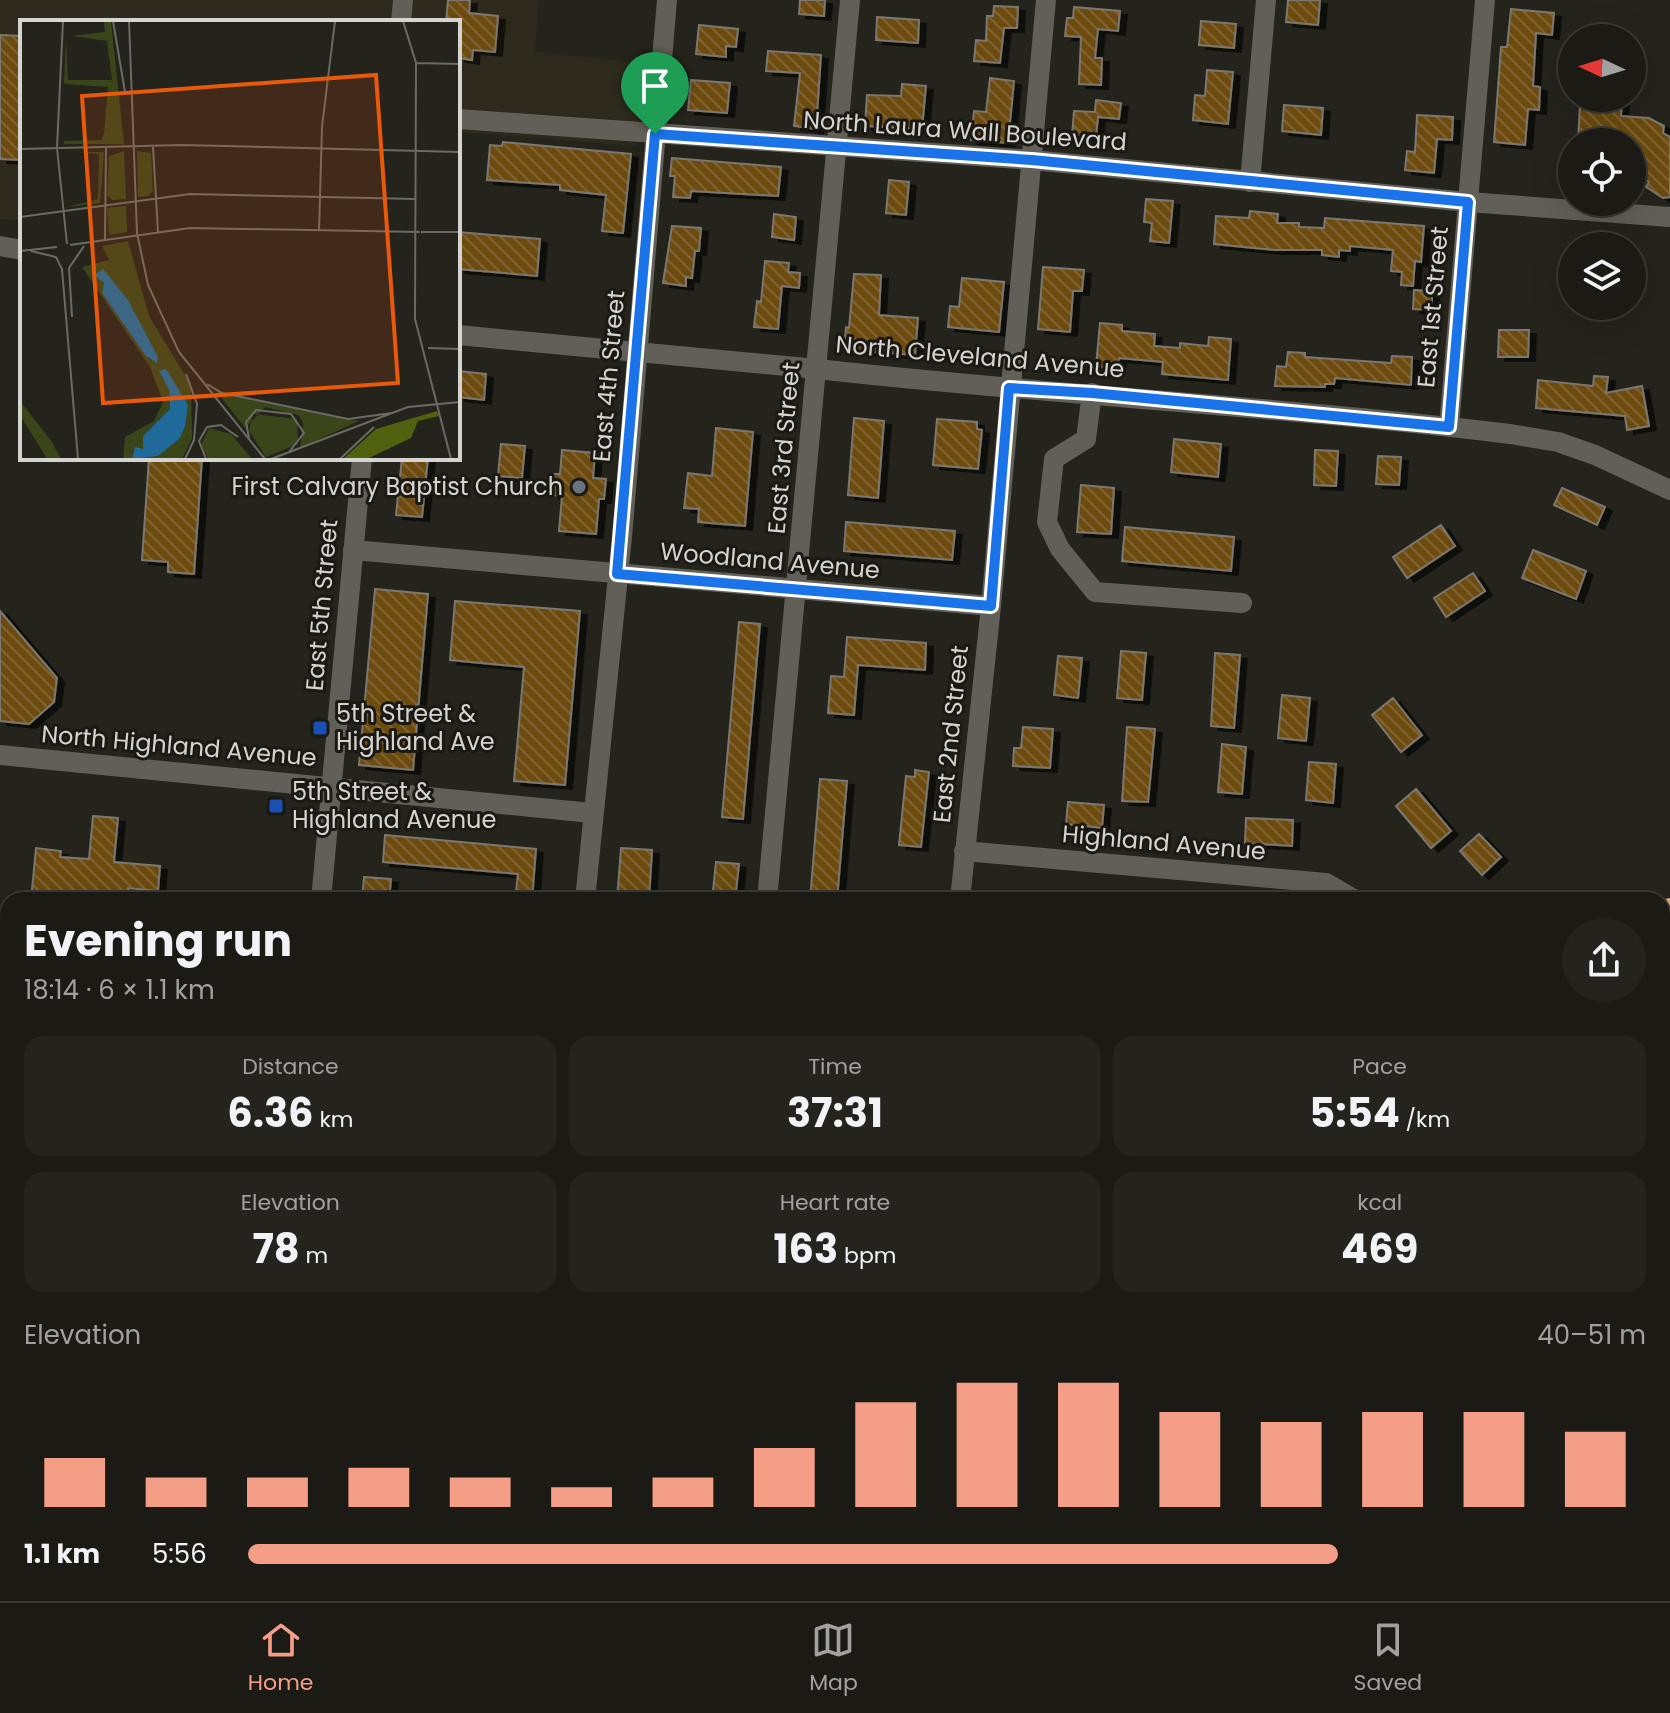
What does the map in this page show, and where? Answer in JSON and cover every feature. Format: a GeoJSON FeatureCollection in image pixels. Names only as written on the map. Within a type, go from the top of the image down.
{"type":"FeatureCollection","features":[{"type":"Feature","properties":{"kind":"street"},"geometry":{"type":"LineString","coordinates":[[401,20],[403,0]]}},
{"type":"Feature","properties":{"kind":"street","name":"East 4th Street"},"geometry":{"type":"LineString","coordinates":[[586,892],[638,352],[667,0]]}},
{"type":"Feature","properties":{"kind":"street","name":"East 3rd Street"},"geometry":{"type":"LineString","coordinates":[[768,892],[850,0]]}},
{"type":"Feature","properties":{"kind":"street","name":"East 2nd Street"},"geometry":{"type":"LineString","coordinates":[[961,892],[991,606],[1046,0]]}},
{"type":"Feature","properties":{"kind":"street"},"geometry":{"type":"LineString","coordinates":[[1250,182],[1266,0]]}},
{"type":"Feature","properties":{"kind":"street","name":"East 1st Street"},"geometry":{"type":"LineString","coordinates":[[1449,427],[1485,0]]}},
{"type":"Feature","properties":{"kind":"street","name":"North Laura Wall Boulevard"},"geometry":{"type":"LineString","coordinates":[[460,119],[1032,160],[1468,202],[1670,217]]}},
{"type":"Feature","properties":{"kind":"street"},"geometry":{"type":"LineString","coordinates":[[0,246],[20,250]]}},
{"type":"Feature","properties":{"kind":"street","name":"North Cleveland Avenue"},"geometry":{"type":"LineString","coordinates":[[460,335],[1449,427],[1558,442],[1595,455],[1670,490]]}},
{"type":"Feature","properties":{"kind":"street"},"geometry":{"type":"LineString","coordinates":[[1092,393],[1086,439],[1054,459],[1047,522],[1060,549],[1095,592],[1242,603]]}},
{"type":"Feature","properties":{"kind":"street","name":"East 5th Street"},"geometry":{"type":"LineString","coordinates":[[322,892],[362,460]]}},
{"type":"Feature","properties":{"kind":"street","name":"Woodland Avenue"},"geometry":{"type":"LineString","coordinates":[[353,550],[991,606]]}},
{"type":"Feature","properties":{"kind":"street","name":"North Highland Avenue"},"geometry":{"type":"LineString","coordinates":[[0,755],[331,786],[453,802],[592,813]]}},
{"type":"Feature","properties":{"kind":"street","name":"Highland Avenue"},"geometry":{"type":"LineString","coordinates":[[964,851],[1326,883],[1341,892]]}},
{"type":"Feature","properties":{"kind":"shaded area"},"geometry":{"type":"Polygon","coordinates":[[[0,0],[539,0],[535,51],[645,64],[635,146],[460,132],[460,20],[20,20],[20,221],[0,219],[0,0]]]}},
{"type":"Feature","properties":{"kind":"building"},"geometry":{"type":"Polygon","coordinates":[[[448,0],[470,0],[469,13],[498,16],[495,52],[473,50],[472,60],[460,58],[460,20],[446,20],[448,0]]]}},
{"type":"Feature","properties":{"kind":"building"},"geometry":{"type":"Polygon","coordinates":[[[800,0],[825,0],[824,16],[799,14],[800,0]]]}},
{"type":"Feature","properties":{"kind":"building"},"geometry":{"type":"Polygon","coordinates":[[[1288,0],[1320,0],[1318,25],[1286,22],[1288,0]]]}},
{"type":"Feature","properties":{"kind":"building"},"geometry":{"type":"Polygon","coordinates":[[[994,6],[1018,7],[1017,28],[1004,28],[1000,63],[974,61],[976,40],[986,41],[987,16],[993,16],[994,6]]]}},
{"type":"Feature","properties":{"kind":"building"},"geometry":{"type":"Polygon","coordinates":[[[1074,7],[1120,11],[1118,31],[1098,29],[1095,58],[1102,58],[1101,85],[1079,84],[1081,37],[1065,36],[1067,18],[1073,18],[1074,7]]]}},
{"type":"Feature","properties":{"kind":"building"},"geometry":{"type":"Polygon","coordinates":[[[1511,9],[1554,13],[1552,35],[1536,33],[1533,86],[1540,87],[1539,110],[1528,109],[1525,145],[1494,142],[1501,47],[1507,47],[1511,9]]]}},
{"type":"Feature","properties":{"kind":"building"},"geometry":{"type":"Polygon","coordinates":[[[877,17],[919,20],[918,43],[876,40],[877,17]]]}},
{"type":"Feature","properties":{"kind":"building"},"geometry":{"type":"Polygon","coordinates":[[[1201,21],[1236,24],[1234,48],[1199,45],[1201,21]]]}},
{"type":"Feature","properties":{"kind":"building"},"geometry":{"type":"Polygon","coordinates":[[[699,25],[738,29],[736,47],[726,46],[726,57],[696,54],[699,25]]]}},
{"type":"Feature","properties":{"kind":"building"},"geometry":{"type":"Polygon","coordinates":[[[0,35],[20,36],[20,160],[0,159],[0,35]]]}},
{"type":"Feature","properties":{"kind":"building"},"geometry":{"type":"Polygon","coordinates":[[[768,51],[821,55],[816,129],[794,126],[800,73],[766,71],[768,51]]]}},
{"type":"Feature","properties":{"kind":"building"},"geometry":{"type":"Polygon","coordinates":[[[1207,70],[1233,72],[1228,124],[1193,120],[1195,95],[1205,96],[1207,70]]]}},
{"type":"Feature","properties":{"kind":"building"},"geometry":{"type":"Polygon","coordinates":[[[990,78],[1014,81],[1008,143],[971,140],[974,111],[986,112],[990,78]]]}},
{"type":"Feature","properties":{"kind":"building"},"geometry":{"type":"Polygon","coordinates":[[[691,80],[730,83],[727,113],[688,110],[691,80]]]}},
{"type":"Feature","properties":{"kind":"building"},"geometry":{"type":"Polygon","coordinates":[[[902,84],[926,86],[922,129],[865,126],[867,95],[901,96],[902,84]]]}},
{"type":"Feature","properties":{"kind":"building"},"geometry":{"type":"Polygon","coordinates":[[[1096,100],[1121,103],[1119,119],[1098,117],[1096,137],[1072,136],[1074,111],[1095,112],[1096,100]]]}},
{"type":"Feature","properties":{"kind":"building"},"geometry":{"type":"Polygon","coordinates":[[[1284,105],[1323,108],[1321,135],[1282,131],[1284,105]]]}},
{"type":"Feature","properties":{"kind":"building"},"geometry":{"type":"Polygon","coordinates":[[[1580,112],[1621,112],[1621,116],[1649,118],[1664,126],[1663,133],[1670,137],[1670,197],[1663,198],[1646,187],[1649,182],[1646,180],[1646,128],[1579,128],[1580,112]]]}},
{"type":"Feature","properties":{"kind":"building"},"geometry":{"type":"Polygon","coordinates":[[[1417,115],[1453,117],[1452,140],[1437,139],[1434,173],[1405,170],[1407,151],[1415,152],[1417,115]]]}},
{"type":"Feature","properties":{"kind":"building"},"geometry":{"type":"Polygon","coordinates":[[[503,142],[631,154],[623,233],[602,231],[606,195],[560,190],[560,185],[487,180],[490,145],[502,146],[503,142]]]}},
{"type":"Feature","properties":{"kind":"building"},"geometry":{"type":"Polygon","coordinates":[[[672,158],[781,167],[778,196],[691,191],[690,198],[673,197],[675,176],[670,176],[672,158]]]}},
{"type":"Feature","properties":{"kind":"building"},"geometry":{"type":"Polygon","coordinates":[[[889,180],[909,182],[906,215],[886,213],[889,180]]]}},
{"type":"Feature","properties":{"kind":"building"},"geometry":{"type":"Polygon","coordinates":[[[1146,199],[1173,201],[1169,243],[1150,241],[1152,223],[1144,222],[1146,199]]]}},
{"type":"Feature","properties":{"kind":"building"},"geometry":{"type":"Polygon","coordinates":[[[1250,211],[1278,214],[1277,223],[1299,223],[1299,227],[1324,228],[1325,218],[1424,226],[1421,262],[1415,261],[1413,286],[1401,285],[1402,272],[1391,271],[1393,250],[1350,246],[1350,251],[1339,250],[1339,257],[1322,255],[1322,250],[1275,250],[1214,244],[1216,216],[1249,218],[1250,211]]]}},
{"type":"Feature","properties":{"kind":"building"},"geometry":{"type":"Polygon","coordinates":[[[774,214],[796,217],[794,240],[772,237],[774,214]]]}},
{"type":"Feature","properties":{"kind":"building"},"geometry":{"type":"Polygon","coordinates":[[[672,226],[701,228],[699,251],[695,251],[692,278],[686,277],[686,286],[663,283],[672,226]]]}},
{"type":"Feature","properties":{"kind":"building"},"geometry":{"type":"Polygon","coordinates":[[[460,232],[540,239],[537,276],[460,269],[460,232]]]}},
{"type":"Feature","properties":{"kind":"building"},"geometry":{"type":"Polygon","coordinates":[[[765,261],[789,263],[788,272],[800,273],[799,288],[782,286],[778,329],[754,327],[757,301],[761,302],[765,261]]]}},
{"type":"Feature","properties":{"kind":"building"},"geometry":{"type":"Polygon","coordinates":[[[1043,267],[1084,270],[1082,291],[1073,291],[1070,332],[1038,329],[1043,267]]]}},
{"type":"Feature","properties":{"kind":"building"},"geometry":{"type":"Polygon","coordinates":[[[854,274],[881,275],[879,315],[918,318],[915,355],[844,350],[854,274]]]}},
{"type":"Feature","properties":{"kind":"building"},"geometry":{"type":"Polygon","coordinates":[[[962,278],[1004,282],[999,332],[948,327],[950,306],[959,307],[962,278]]]}},
{"type":"Feature","properties":{"kind":"building"},"geometry":{"type":"Polygon","coordinates":[[[1414,290],[1432,291],[1432,310],[1413,309],[1414,290]]]}},
{"type":"Feature","properties":{"kind":"building"},"geometry":{"type":"Polygon","coordinates":[[[1100,323],[1122,325],[1122,331],[1155,334],[1154,346],[1180,348],[1180,343],[1208,346],[1209,337],[1231,339],[1228,380],[1162,374],[1163,362],[1119,358],[1118,368],[1096,366],[1100,323]]]}},
{"type":"Feature","properties":{"kind":"building"},"geometry":{"type":"Polygon","coordinates":[[[1499,330],[1529,330],[1528,357],[1498,357],[1499,330]]]}},
{"type":"Feature","properties":{"kind":"building"},"geometry":{"type":"Polygon","coordinates":[[[1288,352],[1305,353],[1305,357],[1391,363],[1392,356],[1412,357],[1411,385],[1335,378],[1334,384],[1325,384],[1325,387],[1275,386],[1277,366],[1286,367],[1288,352]]]}},
{"type":"Feature","properties":{"kind":"building"},"geometry":{"type":"Polygon","coordinates":[[[460,371],[486,374],[484,400],[460,397],[460,371]]]}},
{"type":"Feature","properties":{"kind":"building"},"geometry":{"type":"Polygon","coordinates":[[[1594,376],[1608,377],[1606,393],[1642,386],[1649,426],[1627,430],[1625,416],[1536,408],[1538,380],[1593,386],[1594,376]]]}},
{"type":"Feature","properties":{"kind":"building"},"geometry":{"type":"Polygon","coordinates":[[[854,418],[884,421],[878,498],[848,495],[854,418]]]}},
{"type":"Feature","properties":{"kind":"building"},"geometry":{"type":"Polygon","coordinates":[[[937,419],[977,422],[977,429],[982,430],[978,469],[933,465],[937,419]]]}},
{"type":"Feature","properties":{"kind":"building"},"geometry":{"type":"Polygon","coordinates":[[[716,428],[753,432],[745,526],[698,522],[699,509],[684,508],[688,473],[712,476],[716,428]]]}},
{"type":"Feature","properties":{"kind":"building"},"geometry":{"type":"Polygon","coordinates":[[[1174,439],[1221,444],[1218,477],[1171,472],[1174,439]]]}},
{"type":"Feature","properties":{"kind":"building"},"geometry":{"type":"Polygon","coordinates":[[[501,444],[525,446],[522,478],[498,476],[501,444]]]}},
{"type":"Feature","properties":{"kind":"building","name":"First Calvary Baptist Church"},"geometry":{"type":"Polygon","coordinates":[[[562,450],[595,453],[593,478],[606,479],[604,499],[599,499],[596,534],[559,531],[562,496],[552,495],[554,474],[560,474],[562,450]]]}},
{"type":"Feature","properties":{"kind":"building"},"geometry":{"type":"Polygon","coordinates":[[[1315,450],[1338,451],[1336,486],[1314,485],[1315,450]]]}},
{"type":"Feature","properties":{"kind":"building"},"geometry":{"type":"Polygon","coordinates":[[[1378,456],[1401,457],[1399,485],[1376,484],[1378,456]]]}},
{"type":"Feature","properties":{"kind":"building"},"geometry":{"type":"Polygon","coordinates":[[[149,460],[202,460],[194,574],[168,572],[168,562],[142,560],[149,460]]]}},
{"type":"Feature","properties":{"kind":"building"},"geometry":{"type":"Polygon","coordinates":[[[402,460],[428,460],[422,517],[396,515],[402,460]]]}},
{"type":"Feature","properties":{"kind":"building"},"geometry":{"type":"Polygon","coordinates":[[[1081,485],[1114,488],[1111,534],[1077,532],[1081,485]]]}},
{"type":"Feature","properties":{"kind":"building"},"geometry":{"type":"Polygon","coordinates":[[[1562,488],[1605,507],[1597,525],[1554,505],[1562,488]]]}},
{"type":"Feature","properties":{"kind":"building"},"geometry":{"type":"Polygon","coordinates":[[[846,522],[955,531],[952,560],[844,551],[846,522]]]}},
{"type":"Feature","properties":{"kind":"building"},"geometry":{"type":"Polygon","coordinates":[[[1441,525],[1455,546],[1407,578],[1393,557],[1441,525]]]}},
{"type":"Feature","properties":{"kind":"building"},"geometry":{"type":"Polygon","coordinates":[[[1125,527],[1234,537],[1231,571],[1122,561],[1125,527]]]}},
{"type":"Feature","properties":{"kind":"building"},"geometry":{"type":"Polygon","coordinates":[[[1533,550],[1586,571],[1576,599],[1522,578],[1533,550]]]}},
{"type":"Feature","properties":{"kind":"building"},"geometry":{"type":"Polygon","coordinates":[[[1473,573],[1485,591],[1446,617],[1434,598],[1473,573]]]}},
{"type":"Feature","properties":{"kind":"building"},"geometry":{"type":"Polygon","coordinates":[[[375,589],[428,594],[413,770],[359,765],[375,589]]]}},
{"type":"Feature","properties":{"kind":"building"},"geometry":{"type":"Polygon","coordinates":[[[455,601],[580,611],[565,785],[514,781],[524,667],[450,660],[455,601]]]}},
{"type":"Feature","properties":{"kind":"building"},"geometry":{"type":"Polygon","coordinates":[[[0,611],[57,678],[54,702],[29,724],[0,721],[0,611]]]}},
{"type":"Feature","properties":{"kind":"building"},"geometry":{"type":"Polygon","coordinates":[[[739,622],[760,624],[743,819],[722,817],[739,622]]]}},
{"type":"Feature","properties":{"kind":"building"},"geometry":{"type":"Polygon","coordinates":[[[847,637],[926,643],[925,670],[858,665],[854,715],[828,713],[831,676],[844,677],[847,637]]]}},
{"type":"Feature","properties":{"kind":"building"},"geometry":{"type":"Polygon","coordinates":[[[1121,651],[1146,653],[1142,700],[1117,698],[1121,651]]]}},
{"type":"Feature","properties":{"kind":"building"},"geometry":{"type":"Polygon","coordinates":[[[1215,653],[1240,655],[1234,728],[1211,726],[1215,653]]]}},
{"type":"Feature","properties":{"kind":"building"},"geometry":{"type":"Polygon","coordinates":[[[1058,656],[1082,658],[1078,698],[1054,695],[1058,656]]]}},
{"type":"Feature","properties":{"kind":"building"},"geometry":{"type":"Polygon","coordinates":[[[1282,695],[1310,698],[1306,741],[1278,738],[1282,695]]]}},
{"type":"Feature","properties":{"kind":"building"},"geometry":{"type":"Polygon","coordinates":[[[1393,698],[1422,735],[1401,752],[1372,715],[1393,698]]]}},
{"type":"Feature","properties":{"kind":"building"},"geometry":{"type":"Polygon","coordinates":[[[1023,727],[1053,729],[1050,768],[1013,766],[1014,748],[1021,748],[1023,727]]]}},
{"type":"Feature","properties":{"kind":"building"},"geometry":{"type":"Polygon","coordinates":[[[1127,727],[1155,729],[1148,802],[1122,801],[1127,727]]]}},
{"type":"Feature","properties":{"kind":"building"},"geometry":{"type":"Polygon","coordinates":[[[1222,744],[1246,747],[1242,794],[1218,792],[1222,744]]]}},
{"type":"Feature","properties":{"kind":"building"},"geometry":{"type":"Polygon","coordinates":[[[1309,762],[1336,764],[1333,803],[1306,800],[1309,762]]]}},
{"type":"Feature","properties":{"kind":"building"},"geometry":{"type":"Polygon","coordinates":[[[915,770],[929,772],[921,847],[899,845],[906,776],[915,777],[915,770]]]}},
{"type":"Feature","properties":{"kind":"building"},"geometry":{"type":"Polygon","coordinates":[[[820,779],[847,781],[838,892],[811,892],[820,779]]]}},
{"type":"Feature","properties":{"kind":"building"},"geometry":{"type":"Polygon","coordinates":[[[1416,789],[1451,831],[1431,848],[1396,806],[1416,789]]]}},
{"type":"Feature","properties":{"kind":"building"},"geometry":{"type":"Polygon","coordinates":[[[1068,802],[1104,805],[1102,828],[1066,824],[1068,802]]]}},
{"type":"Feature","properties":{"kind":"building"},"geometry":{"type":"Polygon","coordinates":[[[93,816],[118,818],[114,862],[160,866],[158,891],[128,888],[128,892],[32,892],[36,848],[61,851],[60,857],[89,859],[93,816]]]}},
{"type":"Feature","properties":{"kind":"building"},"geometry":{"type":"Polygon","coordinates":[[[1246,818],[1293,820],[1292,846],[1245,843],[1246,818]]]}},
{"type":"Feature","properties":{"kind":"building"},"geometry":{"type":"Polygon","coordinates":[[[1479,834],[1501,857],[1482,875],[1460,851],[1479,834]]]}},
{"type":"Feature","properties":{"kind":"building"},"geometry":{"type":"Polygon","coordinates":[[[385,835],[536,849],[533,892],[516,892],[518,874],[383,862],[385,835]]]}},
{"type":"Feature","properties":{"kind":"building"},"geometry":{"type":"Polygon","coordinates":[[[621,848],[652,850],[649,892],[618,892],[621,848]]]}},
{"type":"Feature","properties":{"kind":"building"},"geometry":{"type":"Polygon","coordinates":[[[716,862],[739,864],[736,892],[713,892],[716,862]]]}},
{"type":"Feature","properties":{"kind":"building"},"geometry":{"type":"Polygon","coordinates":[[[364,877],[391,879],[390,892],[363,892],[364,877]]]}},
{"type":"Feature","properties":{"kind":"place","name":"First Calvary Baptist Church"},"geometry":{"type":"Point","coordinates":[579,487]}},
{"type":"Feature","properties":{"kind":"place","name":"5th Street & Highland Ave"},"geometry":{"type":"Point","coordinates":[320,728]}},
{"type":"Feature","properties":{"kind":"place","name":"5th Street & Highland Avenue"},"geometry":{"type":"Point","coordinates":[276,806]}},
{"type":"Feature","properties":{"kind":"route"},"geometry":{"type":"LineString","coordinates":[[655,134],[1032,160],[1468,202],[1449,427],[1009,388],[991,606],[617,574],[655,134]]}}]}
